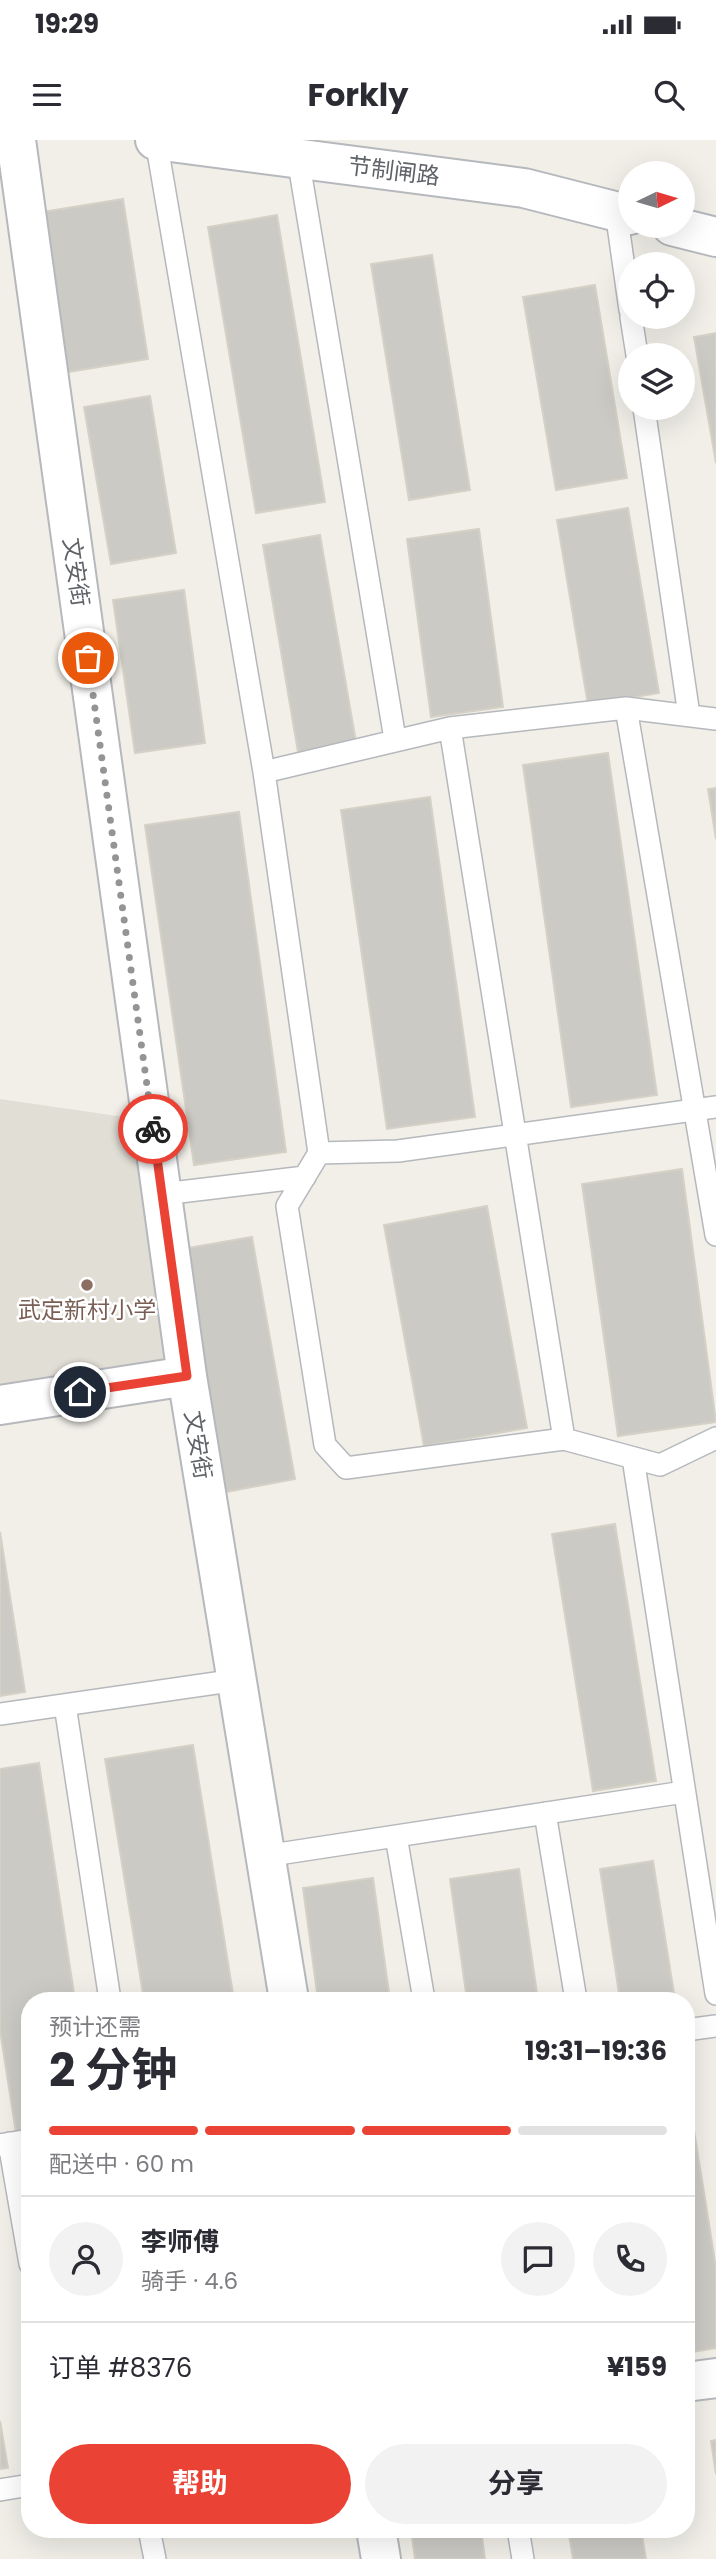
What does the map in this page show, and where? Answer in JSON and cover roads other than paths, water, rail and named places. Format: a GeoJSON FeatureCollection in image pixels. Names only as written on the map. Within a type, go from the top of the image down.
{"type":"FeatureCollection","features":[{"type":"Feature","properties":{"kind":"street","name":"文安街"},"geometry":{"type":"LineString","coordinates":[[16,140],[187,1376],[288,1992]]}},
{"type":"Feature","properties":{"kind":"street","name":"节制闸路"},"geometry":{"type":"LineString","coordinates":[[155,140],[524,188],[618,212]]}},
{"type":"Feature","properties":{"kind":"street"},"geometry":{"type":"LineString","coordinates":[[695,232],[716,237]]}},
{"type":"Feature","properties":{"kind":"street"},"geometry":{"type":"LineString","coordinates":[[0,1405],[187,1376]]}},
{"type":"Feature","properties":{"kind":"street"},"geometry":{"type":"LineString","coordinates":[[695,2381],[716,2378]]}},
{"type":"Feature","properties":{"kind":"street"},"geometry":{"type":"LineString","coordinates":[[378,2538],[381,2559]]}},
{"type":"Feature","properties":{"kind":"lane"},"geometry":{"type":"LineString","coordinates":[[155,140],[264,772],[319,1153],[287,1206],[325,1445],[346,1468],[564,1439],[660,1465],[716,1438]]}},
{"type":"Feature","properties":{"kind":"lane"},"geometry":{"type":"LineString","coordinates":[[298,158],[395,739]]}},
{"type":"Feature","properties":{"kind":"lane"},"geometry":{"type":"LineString","coordinates":[[646,420],[689,715]]}},
{"type":"Feature","properties":{"kind":"lane"},"geometry":{"type":"LineString","coordinates":[[264,772],[450,728],[626,708],[716,719]]}},
{"type":"Feature","properties":{"kind":"lane"},"geometry":{"type":"LineString","coordinates":[[626,708],[716,1235]]}},
{"type":"Feature","properties":{"kind":"lane"},"geometry":{"type":"LineString","coordinates":[[450,728],[564,1439]]}},
{"type":"Feature","properties":{"kind":"lane"},"geometry":{"type":"LineString","coordinates":[[319,1153],[398,1151],[716,1107]]}},
{"type":"Feature","properties":{"kind":"lane"},"geometry":{"type":"LineString","coordinates":[[163,1194],[305,1177]]}},
{"type":"Feature","properties":{"kind":"lane"},"geometry":{"type":"LineString","coordinates":[[633,1458],[716,1994]]}},
{"type":"Feature","properties":{"kind":"lane"},"geometry":{"type":"LineString","coordinates":[[0,1714],[237,1680]]}},
{"type":"Feature","properties":{"kind":"lane"},"geometry":{"type":"LineString","coordinates":[[65,1705],[109,1992]]}},
{"type":"Feature","properties":{"kind":"lane"},"geometry":{"type":"LineString","coordinates":[[265,1856],[684,1792]]}},
{"type":"Feature","properties":{"kind":"lane"},"geometry":{"type":"LineString","coordinates":[[545,1813],[575,1992]]}},
{"type":"Feature","properties":{"kind":"lane"},"geometry":{"type":"LineString","coordinates":[[396,1836],[423,1992]]}},
{"type":"Feature","properties":{"kind":"lane"},"geometry":{"type":"LineString","coordinates":[[695,2030],[716,2026]]}},
{"type":"Feature","properties":{"kind":"lane"},"geometry":{"type":"LineString","coordinates":[[13,2143],[21,2200]]}},
{"type":"Feature","properties":{"kind":"lane"},"geometry":{"type":"LineString","coordinates":[[0,2490],[21,2486]]}},
{"type":"Feature","properties":{"kind":"lane"},"geometry":{"type":"LineString","coordinates":[[151,2538],[155,2559]]}},
{"type":"Feature","properties":{"kind":"lane"},"geometry":{"type":"LineString","coordinates":[[520,2538],[523,2559]]}},
{"type":"Feature","properties":{"kind":"place","name":"武定新村小学"},"geometry":{"type":"Point","coordinates":[87,1285]}}]}
